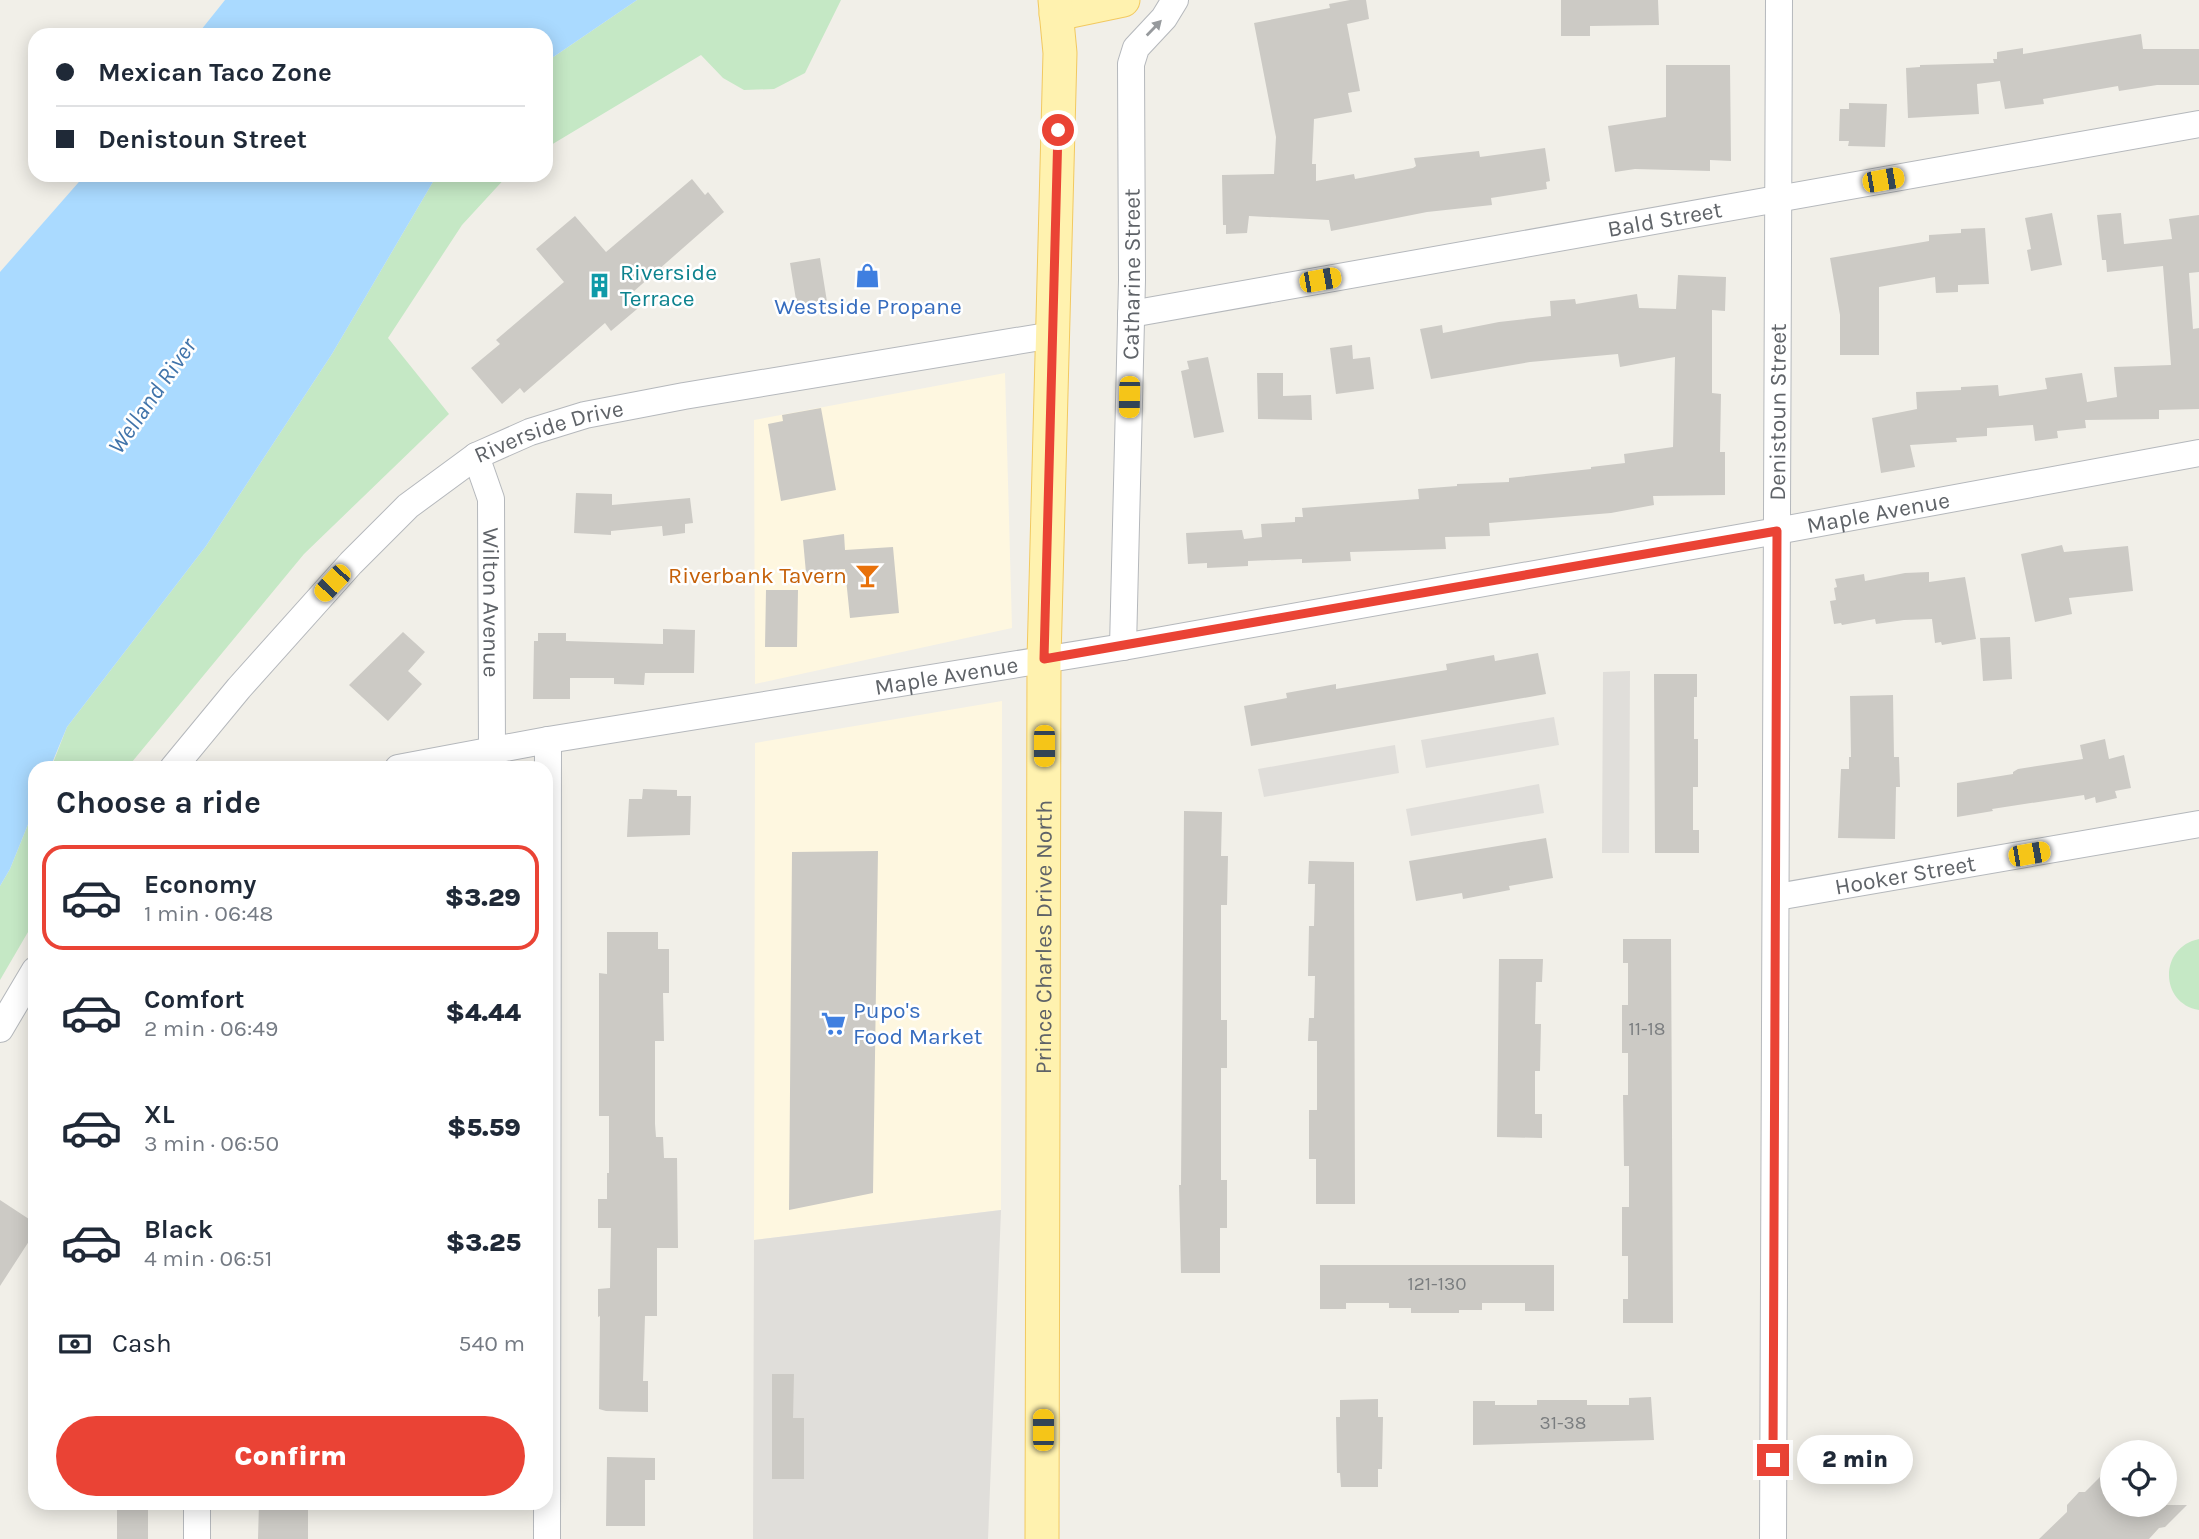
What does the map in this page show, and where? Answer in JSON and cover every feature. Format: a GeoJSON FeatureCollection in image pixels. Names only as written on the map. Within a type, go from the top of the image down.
{"type":"FeatureCollection","features":[{"type":"Feature","properties":{"kind":"main road"},"geometry":{"type":"LineString","coordinates":[[1055,7],[1123,0]]}},
{"type":"Feature","properties":{"kind":"main road","name":"Prince Charles Drive North"},"geometry":{"type":"LineString","coordinates":[[1042,1539],[1044,659],[1060,53],[1055,7]]}},
{"type":"Feature","properties":{"kind":"street","name":"Catharine Street"},"geometry":{"type":"LineString","coordinates":[[1123,647],[1131,314],[1131,79],[1133,56],[1175,0]]}},
{"type":"Feature","properties":{"kind":"street","name":"Denistoun Street"},"geometry":{"type":"LineString","coordinates":[[1773,1539],[1779,0]]}},
{"type":"Feature","properties":{"kind":"street","name":"Bald Street"},"geometry":{"type":"LineString","coordinates":[[1131,314],[2199,124]]}},
{"type":"Feature","properties":{"kind":"street","name":"Riverside Drive"},"geometry":{"type":"LineString","coordinates":[[178,761],[275,646],[351,564],[408,506],[475,457],[530,432],[584,415],[697,393],[1053,335]]}},
{"type":"Feature","properties":{"kind":"street","name":"Maple Avenue"},"geometry":{"type":"LineString","coordinates":[[435,761],[548,740],[1123,647],[2199,453]]}},
{"type":"Feature","properties":{"kind":"street","name":"Wilton Avenue"},"geometry":{"type":"LineString","coordinates":[[475,457],[491,499],[492,750]]}},
{"type":"Feature","properties":{"kind":"street"},"geometry":{"type":"LineString","coordinates":[[548,740],[548,761]]}},
{"type":"Feature","properties":{"kind":"street","name":"Hooker Street"},"geometry":{"type":"LineString","coordinates":[[1777,897],[2199,824]]}},
{"type":"Feature","properties":{"kind":"street"},"geometry":{"type":"LineString","coordinates":[[0,1030],[28,982]]}},
{"type":"Feature","properties":{"kind":"street"},"geometry":{"type":"LineString","coordinates":[[197,1510],[197,1539]]}},
{"type":"Feature","properties":{"kind":"street"},"geometry":{"type":"LineString","coordinates":[[547,1510],[547,1539]]}},
{"type":"Feature","properties":{"kind":"shaded area"},"geometry":{"type":"Polygon","coordinates":[[[1005,373],[1012,628],[755,684],[754,420],[1005,373]]]}},
{"type":"Feature","properties":{"kind":"shaded area"},"geometry":{"type":"Polygon","coordinates":[[[1630,671],[1629,853],[1602,853],[1603,672],[1630,671]]]}},
{"type":"Feature","properties":{"kind":"shaded area"},"geometry":{"type":"Polygon","coordinates":[[[1002,701],[1001,1210],[754,1240],[755,743],[1002,701]]]}},
{"type":"Feature","properties":{"kind":"shaded area"},"geometry":{"type":"Polygon","coordinates":[[[1554,717],[1559,745],[1426,768],[1421,740],[1554,717]]]}},
{"type":"Feature","properties":{"kind":"shaded area"},"geometry":{"type":"Polygon","coordinates":[[[1395,745],[1399,773],[1264,797],[1258,769],[1395,745]]]}},
{"type":"Feature","properties":{"kind":"shaded area"},"geometry":{"type":"Polygon","coordinates":[[[1539,784],[1544,813],[1411,836],[1406,809],[1539,784]]]}},
{"type":"Feature","properties":{"kind":"shaded area"},"geometry":{"type":"Polygon","coordinates":[[[1001,1210],[988,1539],[753,1539],[754,1240],[1001,1210]]]}},
{"type":"Feature","properties":{"kind":"green space"},"geometry":{"type":"Polygon","coordinates":[[[637,0],[841,0],[805,73],[774,89],[744,90],[723,78],[701,55],[553,144],[553,57],[637,0]]]}},
{"type":"Feature","properties":{"kind":"green space"},"geometry":{"type":"Polygon","coordinates":[[[433,182],[502,182],[462,225],[388,338],[449,414],[304,554],[133,761],[54,761],[67,727],[206,546],[332,354],[433,182]]]}},
{"type":"Feature","properties":{"kind":"green space"},"geometry":{"type":"Polygon","coordinates":[[[28,824],[28,932],[0,980],[0,886],[28,824]]]}},
{"type":"Feature","properties":{"kind":"green space"},"geometry":{"type":"Polygon","coordinates":[[[2199,939],[2199,1010],[2186,1005],[2177,997],[2171,987],[2169,975],[2176,952],[2199,939]]]}},
{"type":"Feature","properties":{"kind":"water"},"geometry":{"type":"Polygon","coordinates":[[[225,0],[637,0],[553,57],[553,28],[203,28],[225,0]]]}},
{"type":"Feature","properties":{"kind":"water","name":"Welland River"},"geometry":{"type":"Polygon","coordinates":[[[79,182],[433,182],[332,354],[206,546],[67,727],[53,761],[28,761],[28,824],[0,886],[0,272],[79,182]]]}},
{"type":"Feature","properties":{"kind":"building"},"geometry":{"type":"Polygon","coordinates":[[[1366,0],[1369,19],[1347,24],[1360,91],[1348,93],[1352,112],[1314,119],[1312,164],[1316,164],[1316,181],[1354,174],[1355,179],[1413,168],[1416,166],[1414,158],[1479,151],[1480,157],[1545,148],[1550,181],[1546,182],[1547,189],[1491,198],[1492,205],[1427,212],[1331,231],[1329,220],[1249,216],[1247,233],[1226,234],[1226,225],[1223,225],[1222,175],[1274,174],[1276,137],[1254,23],[1330,8],[1329,4],[1366,0]]]}},
{"type":"Feature","properties":{"kind":"building"},"geometry":{"type":"Polygon","coordinates":[[[1561,0],[1658,0],[1659,25],[1590,26],[1590,36],[1561,36],[1561,0]]]}},
{"type":"Feature","properties":{"kind":"building"},"geometry":{"type":"Polygon","coordinates":[[[2141,34],[2143,49],[2199,49],[2199,85],[2157,85],[2119,91],[2118,86],[2043,99],[2044,104],[2005,109],[2000,81],[1977,84],[1979,114],[1908,118],[1906,68],[1920,65],[1994,63],[1997,52],[2023,48],[2023,54],[2141,34]]]}},
{"type":"Feature","properties":{"kind":"building"},"geometry":{"type":"Polygon","coordinates":[[[1666,65],[1730,65],[1731,161],[1710,160],[1710,171],[1635,169],[1615,172],[1608,126],[1666,117],[1666,65]]]}},
{"type":"Feature","properties":{"kind":"building"},"geometry":{"type":"Polygon","coordinates":[[[1849,103],[1887,104],[1885,147],[1848,146],[1849,141],[1839,141],[1840,109],[1849,109],[1849,103]]]}},
{"type":"Feature","properties":{"kind":"building","name":"Riverside Terrace"},"geometry":{"type":"Polygon","coordinates":[[[692,179],[705,195],[708,192],[724,212],[633,292],[643,304],[611,331],[605,323],[524,393],[520,388],[502,404],[471,368],[500,344],[496,340],[564,282],[536,249],[575,216],[606,252],[692,179]]]}},
{"type":"Feature","properties":{"kind":"building"},"geometry":{"type":"Polygon","coordinates":[[[2052,213],[2062,265],[2031,271],[2027,250],[2031,249],[2025,218],[2052,213]]]}},
{"type":"Feature","properties":{"kind":"building"},"geometry":{"type":"Polygon","coordinates":[[[2121,213],[2124,244],[2172,239],[2169,219],[2199,215],[2199,272],[2189,273],[2193,329],[2199,328],[2199,409],[2159,410],[2159,419],[2085,420],[2086,428],[2057,431],[2058,438],[2035,441],[2033,425],[1987,428],[1987,436],[1956,438],[1957,442],[1910,445],[1915,467],[1881,473],[1872,418],[1917,409],[1916,392],[1998,385],[1999,396],[2047,389],[2045,378],[2082,373],[2087,402],[2117,397],[2114,367],[2171,365],[2163,266],[2107,272],[2106,260],[2102,260],[2097,215],[2121,213]]]}},
{"type":"Feature","properties":{"kind":"building"},"geometry":{"type":"Polygon","coordinates":[[[1985,228],[1989,284],[1958,285],[1958,292],[1936,293],[1935,277],[1879,287],[1879,355],[1840,355],[1840,315],[1830,258],[1929,241],[1929,235],[1985,228]]]}},
{"type":"Feature","properties":{"kind":"building"},"geometry":{"type":"Polygon","coordinates":[[[820,258],[828,308],[798,312],[790,263],[820,258]]]}},
{"type":"Feature","properties":{"kind":"building"},"geometry":{"type":"Polygon","coordinates":[[[1678,275],[1726,277],[1725,311],[1712,310],[1712,393],[1721,394],[1720,452],[1725,452],[1725,495],[1653,496],[1654,505],[1611,513],[1489,523],[1490,536],[1445,537],[1446,549],[1350,552],[1351,561],[1248,561],[1248,566],[1207,568],[1207,563],[1188,564],[1186,533],[1242,530],[1244,539],[1262,537],[1261,524],[1295,522],[1295,517],[1303,517],[1302,508],[1419,499],[1418,489],[1509,482],[1509,478],[1591,469],[1625,463],[1624,454],[1673,447],[1675,357],[1620,367],[1618,354],[1530,362],[1431,379],[1420,329],[1442,325],[1443,333],[1499,322],[1551,316],[1550,301],[1575,299],[1576,304],[1637,294],[1639,308],[1676,309],[1678,275]]]}},
{"type":"Feature","properties":{"kind":"building"},"geometry":{"type":"Polygon","coordinates":[[[1352,345],[1353,359],[1370,357],[1374,389],[1336,394],[1330,348],[1352,345]]]}},
{"type":"Feature","properties":{"kind":"building"},"geometry":{"type":"Polygon","coordinates":[[[1208,357],[1224,432],[1194,438],[1181,371],[1189,369],[1187,361],[1208,357]]]}},
{"type":"Feature","properties":{"kind":"building"},"geometry":{"type":"Polygon","coordinates":[[[1257,373],[1283,373],[1283,396],[1311,395],[1312,420],[1258,419],[1257,373]]]}},
{"type":"Feature","properties":{"kind":"building"},"geometry":{"type":"Polygon","coordinates":[[[821,408],[836,490],[781,501],[768,424],[783,421],[782,415],[821,408]]]}},
{"type":"Feature","properties":{"kind":"building"},"geometry":{"type":"Polygon","coordinates":[[[576,493],[612,494],[612,505],[690,498],[693,523],[685,524],[685,533],[663,536],[662,526],[611,531],[611,535],[574,533],[576,493]]]}},
{"type":"Feature","properties":{"kind":"building"},"geometry":{"type":"Polygon","coordinates":[[[844,534],[845,550],[893,547],[899,613],[850,618],[845,569],[806,573],[803,540],[844,534]]]}},
{"type":"Feature","properties":{"kind":"building"},"geometry":{"type":"Polygon","coordinates":[[[2062,545],[2064,552],[2128,546],[2133,591],[2069,598],[2072,614],[2035,622],[2021,554],[2062,545]]]}},
{"type":"Feature","properties":{"kind":"building"},"geometry":{"type":"Polygon","coordinates":[[[1929,572],[1929,582],[1965,577],[1976,639],[1942,645],[1941,642],[1935,643],[1932,619],[1876,624],[1875,619],[1834,624],[1830,601],[1836,600],[1835,579],[1864,574],[1865,581],[1905,573],[1929,572]]]}},
{"type":"Feature","properties":{"kind":"building"},"geometry":{"type":"Polygon","coordinates":[[[766,590],[798,590],[797,647],[765,647],[766,590]]]}},
{"type":"Feature","properties":{"kind":"building"},"geometry":{"type":"Polygon","coordinates":[[[663,629],[695,630],[694,673],[645,673],[644,685],[614,684],[614,678],[570,678],[570,699],[533,699],[534,641],[538,641],[538,633],[566,633],[566,641],[663,644],[663,629]]]}},
{"type":"Feature","properties":{"kind":"building"},"geometry":{"type":"Polygon","coordinates":[[[403,632],[425,652],[408,671],[422,684],[388,721],[349,685],[403,632]]]}},
{"type":"Feature","properties":{"kind":"building"},"geometry":{"type":"Polygon","coordinates":[[[2010,637],[2012,679],[1983,681],[1980,638],[2010,637]]]}},
{"type":"Feature","properties":{"kind":"building"},"geometry":{"type":"Polygon","coordinates":[[[1538,653],[1546,694],[1251,746],[1244,706],[1287,698],[1286,693],[1336,684],[1336,689],[1447,670],[1446,664],[1494,655],[1495,661],[1538,653]]]}},
{"type":"Feature","properties":{"kind":"building"},"geometry":{"type":"Polygon","coordinates":[[[1654,674],[1697,674],[1694,739],[1698,739],[1698,787],[1693,787],[1693,830],[1699,830],[1699,853],[1655,853],[1654,674]]]}},
{"type":"Feature","properties":{"kind":"building"},"geometry":{"type":"Polygon","coordinates":[[[1893,695],[1894,757],[1899,757],[1900,787],[1896,787],[1895,839],[1838,838],[1841,769],[1849,769],[1851,757],[1850,696],[1893,695]]]}},
{"type":"Feature","properties":{"kind":"building"},"geometry":{"type":"Polygon","coordinates":[[[2105,739],[2109,759],[2124,755],[2131,788],[2115,791],[2117,798],[2096,803],[2095,797],[2085,800],[2084,795],[1957,817],[1957,783],[2013,774],[2018,769],[2083,759],[2080,745],[2105,739]]]}},
{"type":"Feature","properties":{"kind":"building"},"geometry":{"type":"Polygon","coordinates":[[[643,789],[677,790],[677,796],[691,796],[690,835],[627,837],[629,799],[642,799],[643,789]]]}},
{"type":"Feature","properties":{"kind":"building"},"geometry":{"type":"Polygon","coordinates":[[[1184,811],[1222,812],[1221,856],[1228,856],[1227,905],[1221,905],[1221,1020],[1227,1020],[1227,1068],[1221,1068],[1221,1180],[1227,1180],[1227,1228],[1220,1228],[1220,1273],[1181,1273],[1179,1185],[1184,811]]]}},
{"type":"Feature","properties":{"kind":"building"},"geometry":{"type":"Polygon","coordinates":[[[1546,838],[1553,878],[1509,886],[1510,890],[1463,899],[1462,893],[1416,901],[1409,861],[1546,838]]]}},
{"type":"Feature","properties":{"kind":"building","name":"Pupo's Food Market"},"geometry":{"type":"Polygon","coordinates":[[[878,851],[873,1193],[789,1210],[792,852],[878,851]]]}},
{"type":"Feature","properties":{"kind":"building"},"geometry":{"type":"Polygon","coordinates":[[[1309,861],[1354,862],[1355,1204],[1316,1204],[1316,1159],[1309,1159],[1309,1110],[1317,1110],[1317,1041],[1308,1041],[1309,1018],[1314,1018],[1315,976],[1308,976],[1309,926],[1314,926],[1315,884],[1308,884],[1309,861]]]}},
{"type":"Feature","properties":{"kind":"building"},"geometry":{"type":"Polygon","coordinates":[[[607,932],[658,932],[658,949],[669,949],[669,993],[663,993],[664,1041],[655,1041],[655,1124],[656,1137],[663,1137],[664,1158],[677,1158],[678,1248],[657,1248],[657,1316],[645,1316],[643,1381],[648,1381],[648,1412],[599,1409],[598,1289],[610,1288],[611,1228],[598,1228],[598,1199],[607,1199],[609,1173],[609,1116],[599,1116],[599,973],[607,974],[607,932]]]}},
{"type":"Feature","properties":{"kind":"building"},"geometry":{"type":"Polygon","coordinates":[[[1623,939],[1671,939],[1673,1323],[1623,1323],[1623,1299],[1628,1299],[1628,1256],[1622,1256],[1622,1207],[1629,1207],[1629,1166],[1624,1166],[1623,1095],[1628,1095],[1628,1053],[1622,1053],[1622,1005],[1628,1005],[1628,963],[1623,963],[1623,939]]]}},
{"type":"Feature","properties":{"kind":"building"},"geometry":{"type":"Polygon","coordinates":[[[1499,959],[1543,959],[1542,982],[1536,982],[1535,1024],[1541,1024],[1540,1071],[1535,1071],[1535,1114],[1542,1114],[1542,1138],[1497,1137],[1499,959]]]}},
{"type":"Feature","properties":{"kind":"building"},"geometry":{"type":"Polygon","coordinates":[[[0,1200],[28,1218],[28,1243],[0,1286],[0,1200]]]}},
{"type":"Feature","properties":{"kind":"building"},"geometry":{"type":"Polygon","coordinates":[[[1320,1265],[1554,1265],[1554,1311],[1525,1311],[1525,1303],[1482,1303],[1482,1310],[1459,1310],[1459,1313],[1411,1313],[1411,1308],[1389,1308],[1389,1303],[1346,1303],[1346,1309],[1320,1309],[1320,1265]]]}},
{"type":"Feature","properties":{"kind":"building"},"geometry":{"type":"Polygon","coordinates":[[[772,1374],[794,1374],[793,1418],[804,1418],[804,1479],[772,1479],[772,1374]]]}},
{"type":"Feature","properties":{"kind":"building"},"geometry":{"type":"Polygon","coordinates":[[[1651,1397],[1654,1440],[1473,1445],[1473,1401],[1495,1401],[1495,1405],[1537,1405],[1537,1400],[1587,1400],[1587,1405],[1629,1405],[1629,1398],[1651,1397]]]}},
{"type":"Feature","properties":{"kind":"building"},"geometry":{"type":"Polygon","coordinates":[[[1378,1399],[1378,1417],[1383,1417],[1382,1469],[1378,1469],[1378,1487],[1341,1487],[1340,1473],[1337,1473],[1336,1417],[1340,1417],[1340,1400],[1378,1399]]]}},
{"type":"Feature","properties":{"kind":"building"},"geometry":{"type":"Polygon","coordinates":[[[607,1457],[655,1458],[655,1480],[645,1480],[645,1526],[606,1526],[607,1457]]]}},
{"type":"Feature","properties":{"kind":"building"},"geometry":{"type":"Polygon","coordinates":[[[2100,1477],[2100,1517],[2175,1517],[2149,1539],[2039,1539],[2067,1512],[2067,1505],[2079,1492],[2085,1492],[2100,1477]]]}},
{"type":"Feature","properties":{"kind":"building"},"geometry":{"type":"Polygon","coordinates":[[[2177,1505],[2187,1505],[2177,1515],[2177,1505]]]}},
{"type":"Feature","properties":{"kind":"building"},"geometry":{"type":"Polygon","coordinates":[[[117,1510],[148,1510],[148,1539],[117,1539],[117,1510]]]}},
{"type":"Feature","properties":{"kind":"building"},"geometry":{"type":"Polygon","coordinates":[[[259,1510],[308,1510],[308,1539],[258,1539],[259,1510]]]}},
{"type":"Feature","properties":{"kind":"place","name":"Westside Propane"},"geometry":{"type":"Point","coordinates":[868,276]}},
{"type":"Feature","properties":{"kind":"place","name":"Riverside Terrace"},"geometry":{"type":"Point","coordinates":[600,285]}},
{"type":"Feature","properties":{"kind":"place","name":"Riverbank Tavern"},"geometry":{"type":"Point","coordinates":[867,575]}},
{"type":"Feature","properties":{"kind":"place","name":"Pupo's Food Market"},"geometry":{"type":"Point","coordinates":[833,1023]}},
{"type":"Feature","properties":{"kind":"route"},"geometry":{"type":"LineString","coordinates":[[1058,130],[1044,659],[1777,531],[1773,1460]]}}]}
